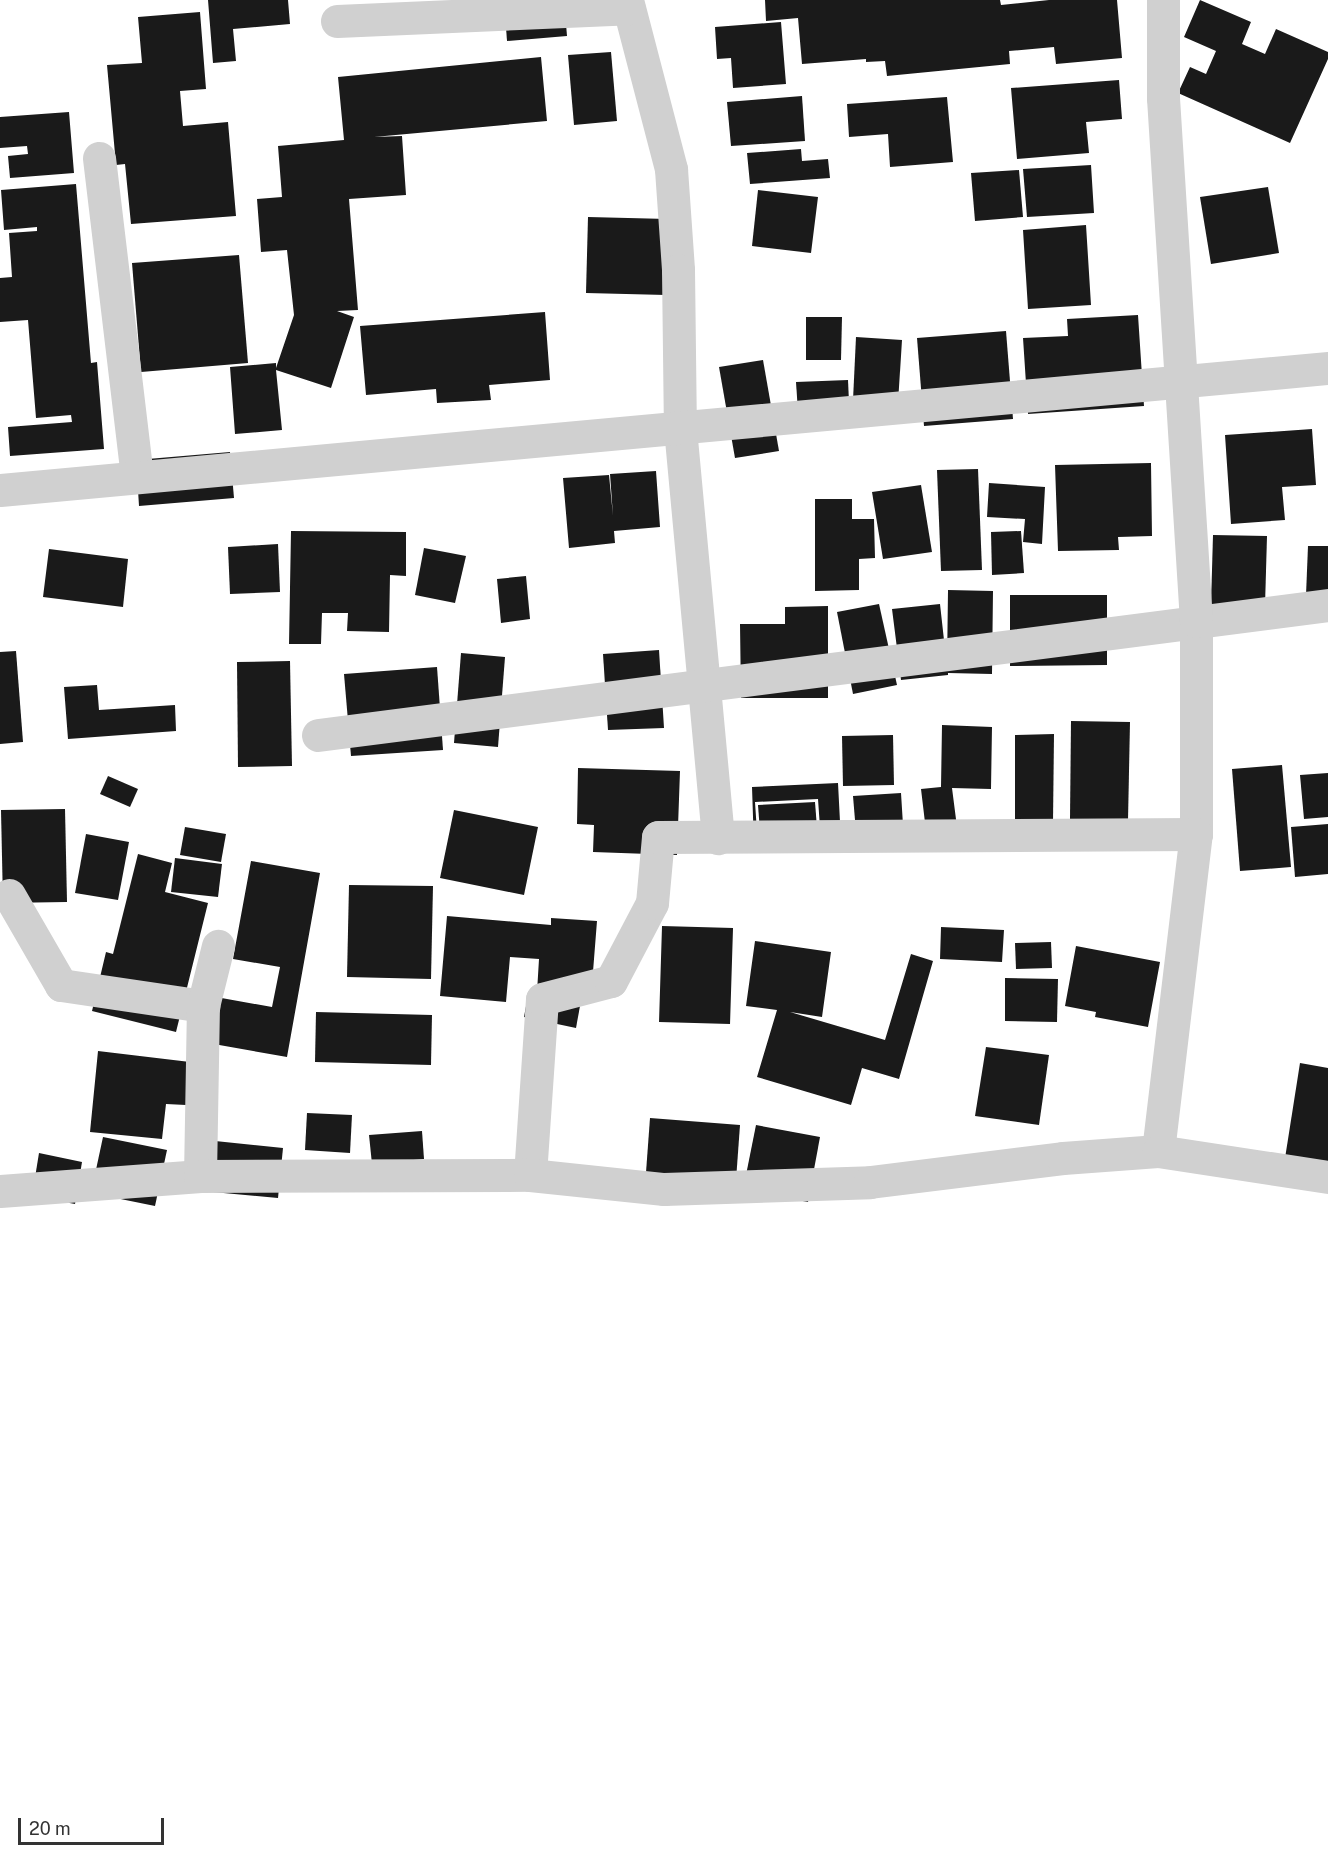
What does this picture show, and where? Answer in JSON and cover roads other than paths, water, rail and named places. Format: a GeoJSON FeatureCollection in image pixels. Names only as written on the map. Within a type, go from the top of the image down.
{"type":"FeatureCollection","features":[{"type":"Feature","properties":{"kind":"street"},"geometry":{"type":"LineString","coordinates":[[1158,1151],[1196,834],[1196,621],[1163,98],[1163,0]]}},
{"type":"Feature","properties":{"kind":"street"},"geometry":{"type":"LineString","coordinates":[[338,21],[628,4],[671,169],[678,270],[680,428],[718,838]]}},
{"type":"Feature","properties":{"kind":"street"},"geometry":{"type":"LineString","coordinates":[[99,158],[137,477]]}},
{"type":"Feature","properties":{"kind":"street"},"geometry":{"type":"LineString","coordinates":[[0,490],[1328,368]]}},
{"type":"Feature","properties":{"kind":"street"},"geometry":{"type":"LineString","coordinates":[[318,735],[1328,605]]}},
{"type":"Feature","properties":{"kind":"street"},"geometry":{"type":"LineString","coordinates":[[530,1175],[542,999],[611,981],[652,903],[658,837],[1196,834]]}},
{"type":"Feature","properties":{"kind":"street"},"geometry":{"type":"LineString","coordinates":[[9,895],[61,985],[203,1006]]}},
{"type":"Feature","properties":{"kind":"street"},"geometry":{"type":"LineString","coordinates":[[200,1176],[203,1006],[218,946]]}},
{"type":"Feature","properties":{"kind":"street"},"geometry":{"type":"LineString","coordinates":[[0,1191],[200,1176],[530,1175],[664,1190],[858,1183],[1063,1158],[1158,1151],[1328,1177]]}}]}
